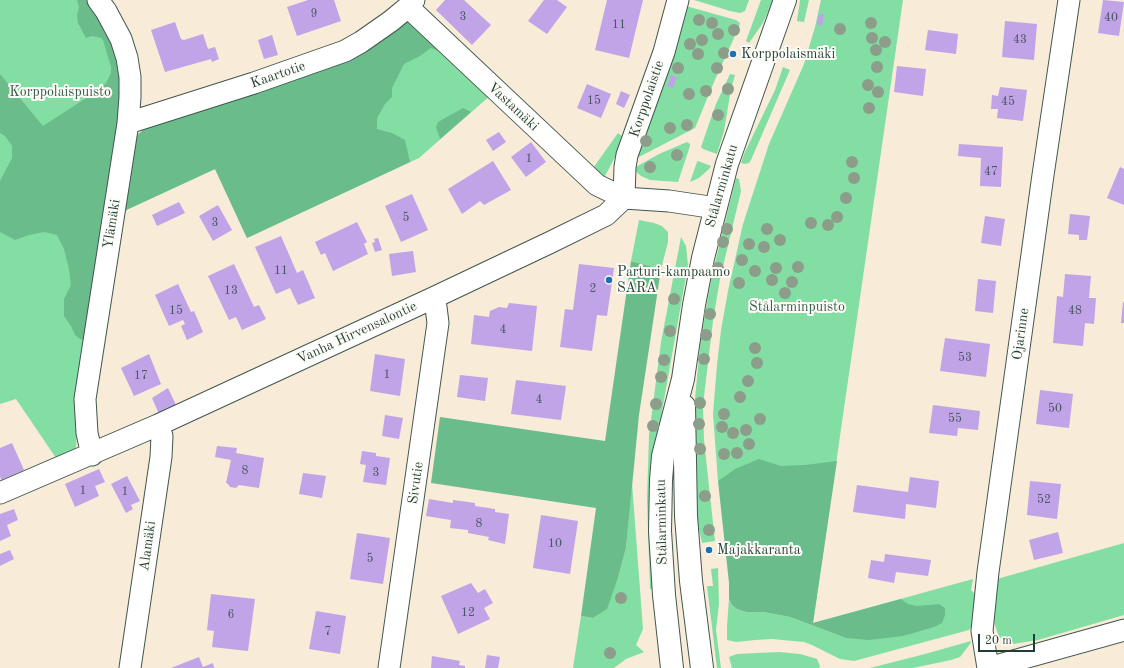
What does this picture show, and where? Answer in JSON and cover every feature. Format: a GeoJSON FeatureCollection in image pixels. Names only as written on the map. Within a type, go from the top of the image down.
{"type":"FeatureCollection","features":[{"type":"Feature","properties":{"kind":"main road","name":"Stålarminkatu"},"geometry":{"type":"LineString","coordinates":[[672,668],[664,595],[661,538],[661,480],[663,456],[683,379],[694,305],[703,258],[727,164],[785,0]]}},
{"type":"Feature","properties":{"kind":"main road","name":"Stålarminkatu"},"geometry":{"type":"LineString","coordinates":[[683,379],[686,516],[691,581],[702,668]]}},
{"type":"Feature","properties":{"kind":"street","name":"Ylämäki"},"geometry":{"type":"LineString","coordinates":[[92,454],[87,432],[85,399],[128,123],[130,97],[130,77],[122,39],[98,0]]}},
{"type":"Feature","properties":{"kind":"street","name":"Korppolaistie"},"geometry":{"type":"LineString","coordinates":[[624,198],[627,155],[664,52],[678,0]]}},
{"type":"Feature","properties":{"kind":"street","name":"Ojarinne"},"geometry":{"type":"LineString","coordinates":[[988,668],[982,631],[988,572],[1037,215],[1069,0]]}},
{"type":"Feature","properties":{"kind":"street","name":"Kaartotie"},"geometry":{"type":"LineString","coordinates":[[128,123],[254,83],[345,51],[367,38],[411,4]]}},
{"type":"Feature","properties":{"kind":"street","name":"Vastamäki"},"geometry":{"type":"LineString","coordinates":[[411,4],[597,185],[624,198]]}},
{"type":"Feature","properties":{"kind":"street"},"geometry":{"type":"LineString","coordinates":[[624,198],[669,201],[716,208]]}},
{"type":"Feature","properties":{"kind":"street","name":"Vanha Hirvensalontie"},"geometry":{"type":"LineString","coordinates":[[0,493],[158,425],[434,298],[606,215],[624,198]]}},
{"type":"Feature","properties":{"kind":"street","name":"Sivutie"},"geometry":{"type":"LineString","coordinates":[[390,668],[438,323],[434,298]]}},
{"type":"Feature","properties":{"kind":"street","name":"Alamäki"},"geometry":{"type":"LineString","coordinates":[[130,668],[161,457],[162,436],[158,425]]}},
{"type":"Feature","properties":{"kind":"street"},"geometry":{"type":"LineString","coordinates":[[988,668],[1124,630]]}},
{"type":"Feature","properties":{"kind":"green space","name":"Korppolaispuisto"},"geometry":{"type":"Polygon","coordinates":[[[0,0],[86,0],[116,51],[84,340],[76,447],[74,451],[56,458],[16,399],[0,404],[0,0]]]}},
{"type":"Feature","properties":{"kind":"green space"},"geometry":{"type":"Polygon","coordinates":[[[77,0],[88,0],[115,42],[124,100],[85,340],[80,339],[75,335],[64,316],[64,299],[71,285],[64,249],[57,235],[44,232],[15,240],[0,232],[0,181],[12,158],[12,146],[5,136],[0,133],[0,74],[43,126],[97,91],[106,83],[111,73],[111,67],[103,40],[92,36],[86,38],[78,23],[77,15],[79,7],[77,0]]]}},
{"type":"Feature","properties":{"kind":"green space"},"geometry":{"type":"Polygon","coordinates":[[[694,0],[749,0],[745,11],[740,13],[694,0]]]}},
{"type":"Feature","properties":{"kind":"green space"},"geometry":{"type":"Polygon","coordinates":[[[761,0],[773,0],[763,23],[749,43],[746,41],[761,0]]]}},
{"type":"Feature","properties":{"kind":"green space"},"geometry":{"type":"Polygon","coordinates":[[[800,0],[809,0],[804,22],[797,21],[800,0]]]}},
{"type":"Feature","properties":{"kind":"green space","name":"Stålarminpuisto"},"geometry":{"type":"Polygon","coordinates":[[[821,0],[903,0],[813,623],[973,579],[971,590],[976,595],[972,626],[969,630],[854,661],[840,659],[804,642],[772,639],[736,642],[727,640],[729,599],[732,605],[737,609],[746,612],[763,612],[790,617],[846,638],[813,624],[718,481],[713,414],[721,330],[743,224],[769,144],[804,64],[821,0]]]}},
{"type":"Feature","properties":{"kind":"green space"},"geometry":{"type":"Polygon","coordinates":[[[686,6],[736,20],[740,23],[739,27],[695,128],[633,160],[686,6]]]}},
{"type":"Feature","properties":{"kind":"green space"},"geometry":{"type":"Polygon","coordinates":[[[411,18],[491,95],[419,158],[247,238],[215,169],[122,212],[138,134],[143,130],[411,18]]]}},
{"type":"Feature","properties":{"kind":"green space"},"geometry":{"type":"Polygon","coordinates":[[[411,18],[439,51],[431,48],[420,56],[404,64],[392,88],[392,97],[385,104],[377,118],[377,129],[392,133],[405,140],[410,162],[247,238],[215,169],[122,212],[133,140],[143,130],[160,119],[411,18]]]}},
{"type":"Feature","properties":{"kind":"green space"},"geometry":{"type":"Polygon","coordinates":[[[783,67],[790,70],[751,160],[749,163],[741,163],[775,90],[783,67]]]}},
{"type":"Feature","properties":{"kind":"green space"},"geometry":{"type":"Polygon","coordinates":[[[730,74],[735,75],[731,89],[724,131],[717,154],[701,147],[716,104],[730,74]]]}},
{"type":"Feature","properties":{"kind":"green space"},"geometry":{"type":"Polygon","coordinates":[[[463,108],[471,112],[440,139],[436,127],[438,122],[463,108]]]}},
{"type":"Feature","properties":{"kind":"green space"},"geometry":{"type":"Polygon","coordinates":[[[618,133],[624,140],[605,176],[603,177],[591,171],[618,133]]]}},
{"type":"Feature","properties":{"kind":"green space"},"geometry":{"type":"Polygon","coordinates":[[[687,142],[690,146],[678,182],[650,180],[641,176],[634,170],[634,168],[659,154],[687,142]]]}},
{"type":"Feature","properties":{"kind":"green space"},"geometry":{"type":"Polygon","coordinates":[[[698,161],[711,166],[699,178],[690,182],[697,162],[698,161]]]}},
{"type":"Feature","properties":{"kind":"green space"},"geometry":{"type":"Polygon","coordinates":[[[736,178],[739,179],[741,191],[720,279],[713,321],[703,405],[704,440],[715,541],[702,543],[694,506],[692,432],[696,388],[701,337],[712,275],[736,178]]]}},
{"type":"Feature","properties":{"kind":"green space"},"geometry":{"type":"Polygon","coordinates":[[[639,220],[662,226],[668,232],[668,242],[661,269],[631,261],[639,220]]]}},
{"type":"Feature","properties":{"kind":"green space"},"geometry":{"type":"Polygon","coordinates":[[[681,237],[686,246],[688,265],[654,456],[654,589],[650,589],[647,500],[649,435],[661,342],[681,237]]]}},
{"type":"Feature","properties":{"kind":"green space"},"geometry":{"type":"Polygon","coordinates":[[[631,261],[661,269],[639,415],[626,548],[618,578],[607,609],[593,618],[581,616],[596,508],[431,483],[440,417],[605,441],[631,261]]]}},
{"type":"Feature","properties":{"kind":"green space"},"geometry":{"type":"Polygon","coordinates":[[[759,459],[781,466],[837,461],[813,623],[901,599],[908,604],[917,606],[939,604],[945,608],[945,615],[942,623],[934,627],[903,636],[869,640],[846,638],[790,617],[763,612],[746,612],[737,609],[732,605],[729,599],[729,583],[718,481],[735,469],[759,459]]]}},
{"type":"Feature","properties":{"kind":"green space"},"geometry":{"type":"Polygon","coordinates":[[[632,483],[643,629],[636,645],[644,652],[626,659],[614,668],[573,668],[581,616],[593,618],[606,609],[618,578],[626,548],[632,483]]]}},
{"type":"Feature","properties":{"kind":"green space"},"geometry":{"type":"Polygon","coordinates":[[[1124,543],[1124,615],[1038,640],[1013,644],[999,637],[993,619],[997,579],[1124,543]]]}},
{"type":"Feature","properties":{"kind":"green space"},"geometry":{"type":"Polygon","coordinates":[[[718,568],[719,604],[716,630],[721,668],[717,668],[707,586],[713,586],[711,569],[718,568]]]}},
{"type":"Feature","properties":{"kind":"green space"},"geometry":{"type":"Polygon","coordinates":[[[971,641],[960,657],[951,660],[913,668],[870,668],[925,654],[971,641]]]}},
{"type":"Feature","properties":{"kind":"green space"},"geometry":{"type":"Polygon","coordinates":[[[779,652],[800,654],[817,659],[820,666],[819,668],[732,668],[729,657],[737,654],[779,652]]]}},
{"type":"Feature","properties":{"kind":"building"},"geometry":{"type":"Polygon","coordinates":[[[308,0],[334,0],[341,21],[297,36],[287,7],[308,0]]]}},
{"type":"Feature","properties":{"kind":"building"},"geometry":{"type":"Polygon","coordinates":[[[445,0],[464,0],[491,25],[472,45],[436,10],[445,0]]]}},
{"type":"Feature","properties":{"kind":"building"},"geometry":{"type":"Polygon","coordinates":[[[544,0],[557,0],[567,7],[547,34],[528,21],[544,0]]]}},
{"type":"Feature","properties":{"kind":"building"},"geometry":{"type":"Polygon","coordinates":[[[607,0],[643,0],[629,58],[595,50],[607,0]]]}},
{"type":"Feature","properties":{"kind":"building"},"geometry":{"type":"Polygon","coordinates":[[[1103,0],[1124,2],[1119,36],[1098,33],[1103,0]]]}},
{"type":"Feature","properties":{"kind":"building"},"geometry":{"type":"Polygon","coordinates":[[[819,14],[824,14],[822,26],[817,25],[819,14]]]}},
{"type":"Feature","properties":{"kind":"building"},"geometry":{"type":"Polygon","coordinates":[[[1005,21],[1037,24],[1034,60],[1002,57],[1005,21]]]}},
{"type":"Feature","properties":{"kind":"building"},"geometry":{"type":"Polygon","coordinates":[[[175,22],[181,39],[184,40],[203,34],[208,49],[215,47],[219,59],[212,62],[211,59],[165,72],[151,30],[175,22]]]}},
{"type":"Feature","properties":{"kind":"building"},"geometry":{"type":"Polygon","coordinates":[[[928,30],[958,34],[956,54],[925,50],[928,30]]]}},
{"type":"Feature","properties":{"kind":"building"},"geometry":{"type":"Polygon","coordinates":[[[272,35],[278,55],[264,59],[258,40],[272,35]]]}},
{"type":"Feature","properties":{"kind":"building"},"geometry":{"type":"Polygon","coordinates":[[[897,66],[926,69],[923,96],[894,92],[897,66]]]}},
{"type":"Feature","properties":{"kind":"building"},"geometry":{"type":"Polygon","coordinates":[[[671,75],[677,77],[673,88],[667,86],[671,75]]]}},
{"type":"Feature","properties":{"kind":"building"},"geometry":{"type":"Polygon","coordinates":[[[587,84],[611,94],[601,118],[577,108],[587,84]]]}},
{"type":"Feature","properties":{"kind":"building"},"geometry":{"type":"Polygon","coordinates":[[[1000,87],[1027,90],[1023,121],[997,118],[998,109],[991,109],[992,95],[998,96],[1000,87]]]}},
{"type":"Feature","properties":{"kind":"building"},"geometry":{"type":"Polygon","coordinates":[[[621,91],[630,95],[624,108],[616,104],[621,91]]]}},
{"type":"Feature","properties":{"kind":"building"},"geometry":{"type":"Polygon","coordinates":[[[499,132],[506,142],[493,151],[486,140],[499,132]]]}},
{"type":"Feature","properties":{"kind":"building"},"geometry":{"type":"Polygon","coordinates":[[[531,142],[546,162],[526,177],[511,157],[531,142]]]}},
{"type":"Feature","properties":{"kind":"building"},"geometry":{"type":"Polygon","coordinates":[[[959,144],[1003,147],[1001,187],[980,186],[981,158],[958,156],[959,144]]]}},
{"type":"Feature","properties":{"kind":"building"},"geometry":{"type":"Polygon","coordinates":[[[493,161],[511,190],[484,205],[480,201],[462,214],[448,189],[493,161]]]}},
{"type":"Feature","properties":{"kind":"building"},"geometry":{"type":"Polygon","coordinates":[[[1120,167],[1124,169],[1124,205],[1107,198],[1120,167]]]}},
{"type":"Feature","properties":{"kind":"building"},"geometry":{"type":"Polygon","coordinates":[[[412,194],[428,230],[401,242],[385,206],[412,194]]]}},
{"type":"Feature","properties":{"kind":"building"},"geometry":{"type":"Polygon","coordinates":[[[179,202],[185,213],[157,226],[152,215],[179,202]]]}},
{"type":"Feature","properties":{"kind":"building"},"geometry":{"type":"Polygon","coordinates":[[[218,205],[232,230],[213,241],[199,216],[218,205]]]}},
{"type":"Feature","properties":{"kind":"building"},"geometry":{"type":"Polygon","coordinates":[[[1070,214],[1090,216],[1087,240],[1079,240],[1079,235],[1068,234],[1070,214]]]}},
{"type":"Feature","properties":{"kind":"building"},"geometry":{"type":"Polygon","coordinates":[[[985,216],[1005,219],[1001,246],[981,243],[985,216]]]}},
{"type":"Feature","properties":{"kind":"building"},"geometry":{"type":"Polygon","coordinates":[[[357,222],[367,242],[364,244],[368,254],[333,271],[325,253],[321,255],[315,242],[357,222]]]}},
{"type":"Feature","properties":{"kind":"building"},"geometry":{"type":"Polygon","coordinates":[[[281,236],[297,273],[303,270],[315,298],[298,305],[290,288],[276,294],[255,247],[281,236]]]}},
{"type":"Feature","properties":{"kind":"building"},"geometry":{"type":"Polygon","coordinates":[[[378,238],[382,250],[375,252],[372,243],[375,242],[374,239],[378,238]]]}},
{"type":"Feature","properties":{"kind":"building"},"geometry":{"type":"Polygon","coordinates":[[[413,251],[416,272],[392,276],[389,254],[413,251]]]}},
{"type":"Feature","properties":{"kind":"building"},"geometry":{"type":"Polygon","coordinates":[[[234,264],[254,307],[259,305],[266,319],[242,330],[236,317],[229,320],[208,276],[234,264]]]}},
{"type":"Feature","properties":{"kind":"building"},"geometry":{"type":"Polygon","coordinates":[[[579,264],[614,268],[607,316],[597,315],[592,351],[560,347],[565,309],[573,310],[579,264]]]}},
{"type":"Feature","properties":{"kind":"building"},"geometry":{"type":"Polygon","coordinates":[[[1065,274],[1091,276],[1089,298],[1096,298],[1094,324],[1085,323],[1083,346],[1053,343],[1057,296],[1063,297],[1065,274]]]}},
{"type":"Feature","properties":{"kind":"building"},"geometry":{"type":"Polygon","coordinates":[[[978,279],[996,281],[993,313],[975,311],[978,279]]]}},
{"type":"Feature","properties":{"kind":"building"},"geometry":{"type":"Polygon","coordinates":[[[178,284],[191,312],[194,311],[203,332],[187,340],[181,326],[185,324],[183,320],[169,326],[155,295],[178,284]]]}},
{"type":"Feature","properties":{"kind":"building"},"geometry":{"type":"Polygon","coordinates":[[[1123,302],[1124,323],[1121,323],[1123,302]]]}},
{"type":"Feature","properties":{"kind":"building"},"geometry":{"type":"Polygon","coordinates":[[[509,303],[537,306],[532,351],[471,344],[474,315],[489,317],[490,311],[499,307],[507,308],[509,303]]]}},
{"type":"Feature","properties":{"kind":"building"},"geometry":{"type":"Polygon","coordinates":[[[945,338],[990,344],[986,377],[940,371],[945,338]]]}},
{"type":"Feature","properties":{"kind":"building"},"geometry":{"type":"Polygon","coordinates":[[[149,354],[161,384],[134,396],[121,368],[149,354]]]}},
{"type":"Feature","properties":{"kind":"building"},"geometry":{"type":"Polygon","coordinates":[[[375,354],[405,359],[400,396],[370,391],[375,354]]]}},
{"type":"Feature","properties":{"kind":"building"},"geometry":{"type":"Polygon","coordinates":[[[460,375],[488,378],[485,401],[457,397],[460,375]]]}},
{"type":"Feature","properties":{"kind":"building"},"geometry":{"type":"Polygon","coordinates":[[[516,380],[566,386],[561,420],[511,414],[516,380]]]}},
{"type":"Feature","properties":{"kind":"building"},"geometry":{"type":"Polygon","coordinates":[[[168,388],[176,405],[159,414],[152,398],[168,388]]]}},
{"type":"Feature","properties":{"kind":"building"},"geometry":{"type":"Polygon","coordinates":[[[1040,390],[1073,394],[1069,428],[1036,424],[1040,390]]]}},
{"type":"Feature","properties":{"kind":"building"},"geometry":{"type":"Polygon","coordinates":[[[933,405],[980,411],[978,430],[958,428],[957,436],[929,433],[933,405]]]}},
{"type":"Feature","properties":{"kind":"building"},"geometry":{"type":"Polygon","coordinates":[[[385,415],[403,418],[399,439],[382,436],[385,415]]]}},
{"type":"Feature","properties":{"kind":"building"},"geometry":{"type":"Polygon","coordinates":[[[12,443],[24,470],[1,480],[0,448],[12,443]]]}},
{"type":"Feature","properties":{"kind":"building"},"geometry":{"type":"Polygon","coordinates":[[[217,446],[237,448],[236,453],[264,458],[259,488],[239,485],[236,488],[230,487],[226,483],[231,460],[215,457],[217,446]]]}},
{"type":"Feature","properties":{"kind":"building"},"geometry":{"type":"Polygon","coordinates":[[[362,451],[376,453],[376,456],[390,458],[386,485],[363,482],[366,465],[360,464],[362,451]]]}},
{"type":"Feature","properties":{"kind":"building"},"geometry":{"type":"Polygon","coordinates":[[[99,469],[105,482],[95,486],[99,496],[75,507],[65,484],[99,469]]]}},
{"type":"Feature","properties":{"kind":"building"},"geometry":{"type":"Polygon","coordinates":[[[303,473],[326,476],[322,498],[299,494],[303,473]]]}},
{"type":"Feature","properties":{"kind":"building"},"geometry":{"type":"Polygon","coordinates":[[[127,476],[140,501],[131,505],[133,509],[126,513],[111,484],[127,476]]]}},
{"type":"Feature","properties":{"kind":"building"},"geometry":{"type":"Polygon","coordinates":[[[910,477],[939,481],[936,508],[906,504],[905,519],[853,512],[857,485],[908,492],[910,477]]]}},
{"type":"Feature","properties":{"kind":"building"},"geometry":{"type":"Polygon","coordinates":[[[1030,481],[1061,484],[1057,519],[1027,515],[1030,481]]]}},
{"type":"Feature","properties":{"kind":"building"},"geometry":{"type":"Polygon","coordinates":[[[429,499],[453,503],[453,500],[475,503],[475,506],[495,509],[495,512],[509,514],[505,544],[488,540],[489,537],[468,533],[468,530],[450,528],[451,520],[426,516],[429,499]]]}},
{"type":"Feature","properties":{"kind":"building"},"geometry":{"type":"Polygon","coordinates":[[[14,509],[18,520],[7,525],[11,536],[0,541],[0,514],[14,509]]]}},
{"type":"Feature","properties":{"kind":"building"},"geometry":{"type":"Polygon","coordinates":[[[541,515],[578,521],[570,574],[533,568],[541,515]]]}},
{"type":"Feature","properties":{"kind":"building"},"geometry":{"type":"Polygon","coordinates":[[[1058,532],[1063,553],[1034,560],[1029,540],[1058,532]]]}},
{"type":"Feature","properties":{"kind":"building"},"geometry":{"type":"Polygon","coordinates":[[[357,533],[390,538],[383,584],[350,579],[357,533]]]}},
{"type":"Feature","properties":{"kind":"building"},"geometry":{"type":"Polygon","coordinates":[[[10,550],[14,559],[0,566],[0,554],[10,550]]]}},
{"type":"Feature","properties":{"kind":"building"},"geometry":{"type":"Polygon","coordinates":[[[885,554],[931,560],[928,576],[896,572],[894,583],[868,578],[871,560],[884,562],[885,554]]]}},
{"type":"Feature","properties":{"kind":"building"},"geometry":{"type":"Polygon","coordinates":[[[471,583],[478,593],[485,589],[493,603],[484,608],[490,619],[458,634],[441,596],[471,583]]]}},
{"type":"Feature","properties":{"kind":"building"},"geometry":{"type":"Polygon","coordinates":[[[211,594],[255,599],[248,651],[212,647],[214,631],[207,630],[211,594]]]}},
{"type":"Feature","properties":{"kind":"building"},"geometry":{"type":"Polygon","coordinates":[[[316,611],[346,616],[340,654],[309,649],[316,611]]]}},
{"type":"Feature","properties":{"kind":"building"},"geometry":{"type":"Polygon","coordinates":[[[487,655],[500,657],[498,668],[485,668],[487,655]]]}},
{"type":"Feature","properties":{"kind":"building"},"geometry":{"type":"Polygon","coordinates":[[[432,656],[460,661],[459,665],[465,666],[465,668],[431,668],[432,656]]]}},
{"type":"Feature","properties":{"kind":"building"},"geometry":{"type":"Polygon","coordinates":[[[199,657],[203,667],[213,663],[214,668],[171,668],[199,657]]]}},
{"type":"Feature","properties":{"kind":"place","name":"Korppolaismäki"},"geometry":{"type":"Point","coordinates":[733,54]}},
{"type":"Feature","properties":{"kind":"place","name":"Parturi-kampaamo SARA"},"geometry":{"type":"Point","coordinates":[609,280]}},
{"type":"Feature","properties":{"kind":"place","name":"Majakkaranta"},"geometry":{"type":"Point","coordinates":[709,550]}}]}
